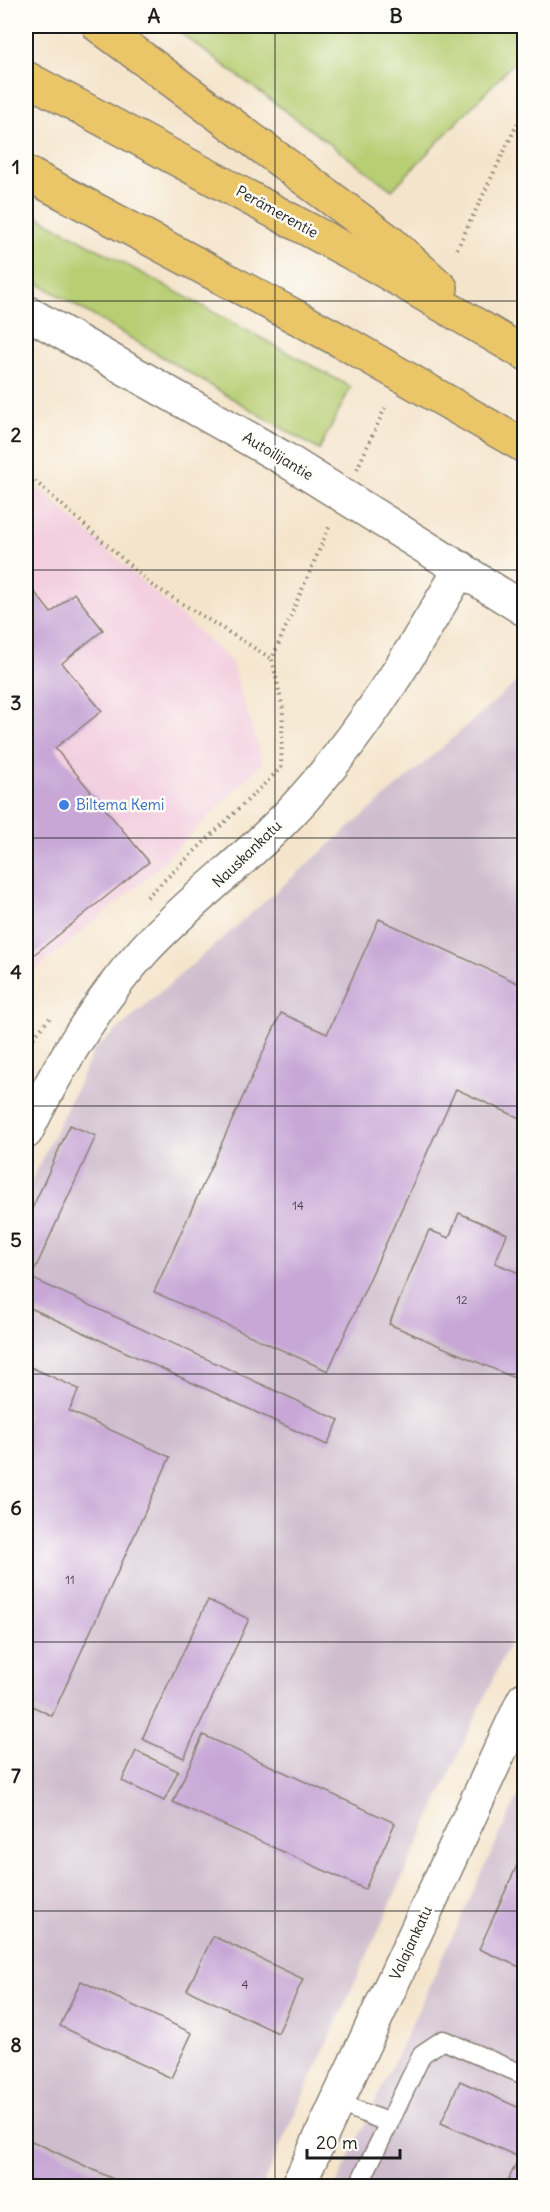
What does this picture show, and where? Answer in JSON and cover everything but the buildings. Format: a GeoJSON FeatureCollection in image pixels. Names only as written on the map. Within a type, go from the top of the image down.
{"type":"FeatureCollection","features":[{"type":"Feature","properties":{"kind":"highway"},"geometry":{"type":"LineString","coordinates":[[99,26],[390,242],[486,330]]}},
{"type":"Feature","properties":{"kind":"highway","name":"Perämerentie"},"geometry":{"type":"LineString","coordinates":[[26,78],[374,265],[525,353]]}},
{"type":"Feature","properties":{"kind":"highway"},"geometry":{"type":"LineString","coordinates":[[26,173],[325,332],[525,446]]}},
{"type":"Feature","properties":{"kind":"street","name":"Autoilijantie"},"geometry":{"type":"LineString","coordinates":[[26,312],[283,458],[525,609]]}},
{"type":"Feature","properties":{"kind":"street","name":"Nauskankatu"},"geometry":{"type":"LineString","coordinates":[[26,1132],[74,1040],[144,950],[240,862],[311,790],[398,675],[461,568]]}},
{"type":"Feature","properties":{"kind":"street","name":"Valajankatu"},"geometry":{"type":"LineString","coordinates":[[298,2187],[525,1699]]}},
{"type":"Feature","properties":{"kind":"lane"},"geometry":{"type":"LineString","coordinates":[[358,2187],[422,2054],[443,2040],[525,2075]]}},
{"type":"Feature","properties":{"kind":"lane"},"geometry":{"type":"LineString","coordinates":[[337,2102],[389,2123]]}},
{"type":"Feature","properties":{"kind":"path"},"geometry":{"type":"LineString","coordinates":[[457,249],[525,110]]}},
{"type":"Feature","properties":{"kind":"path"},"geometry":{"type":"LineString","coordinates":[[353,478],[385,408]]}},
{"type":"Feature","properties":{"kind":"path"},"geometry":{"type":"LineString","coordinates":[[26,473],[152,585],[272,659]]}},
{"type":"Feature","properties":{"kind":"path"},"geometry":{"type":"LineString","coordinates":[[146,899],[281,768],[283,709],[272,659],[334,516]]}},
{"type":"Feature","properties":{"kind":"path"},"geometry":{"type":"LineString","coordinates":[[26,1047],[56,1010]]}},
{"type":"Feature","properties":{"kind":"shaded area"},"geometry":{"type":"Polygon","coordinates":[[[26,477],[231,661],[263,762],[147,878],[26,978],[26,477]]]}},
{"type":"Feature","properties":{"kind":"shaded area"},"geometry":{"type":"Polygon","coordinates":[[[524,676],[524,1611],[262,2186],[26,2186],[26,1193],[94,1050],[524,676]]]}},
{"type":"Feature","properties":{"kind":"shaded area"},"geometry":{"type":"Polygon","coordinates":[[[524,1783],[524,2186],[336,2186],[524,1783]]]}},
{"type":"Feature","properties":{"kind":"green space"},"geometry":{"type":"Polygon","coordinates":[[[171,26],[524,26],[524,52],[392,190],[171,26]]]}},
{"type":"Feature","properties":{"kind":"green space"},"geometry":{"type":"Polygon","coordinates":[[[26,210],[351,387],[319,450],[26,276],[26,210]]]}},
{"type":"Feature","properties":{"kind":"place","name":"Biltema Kemi"},"geometry":{"type":"Point","coordinates":[64,805]}}]}
